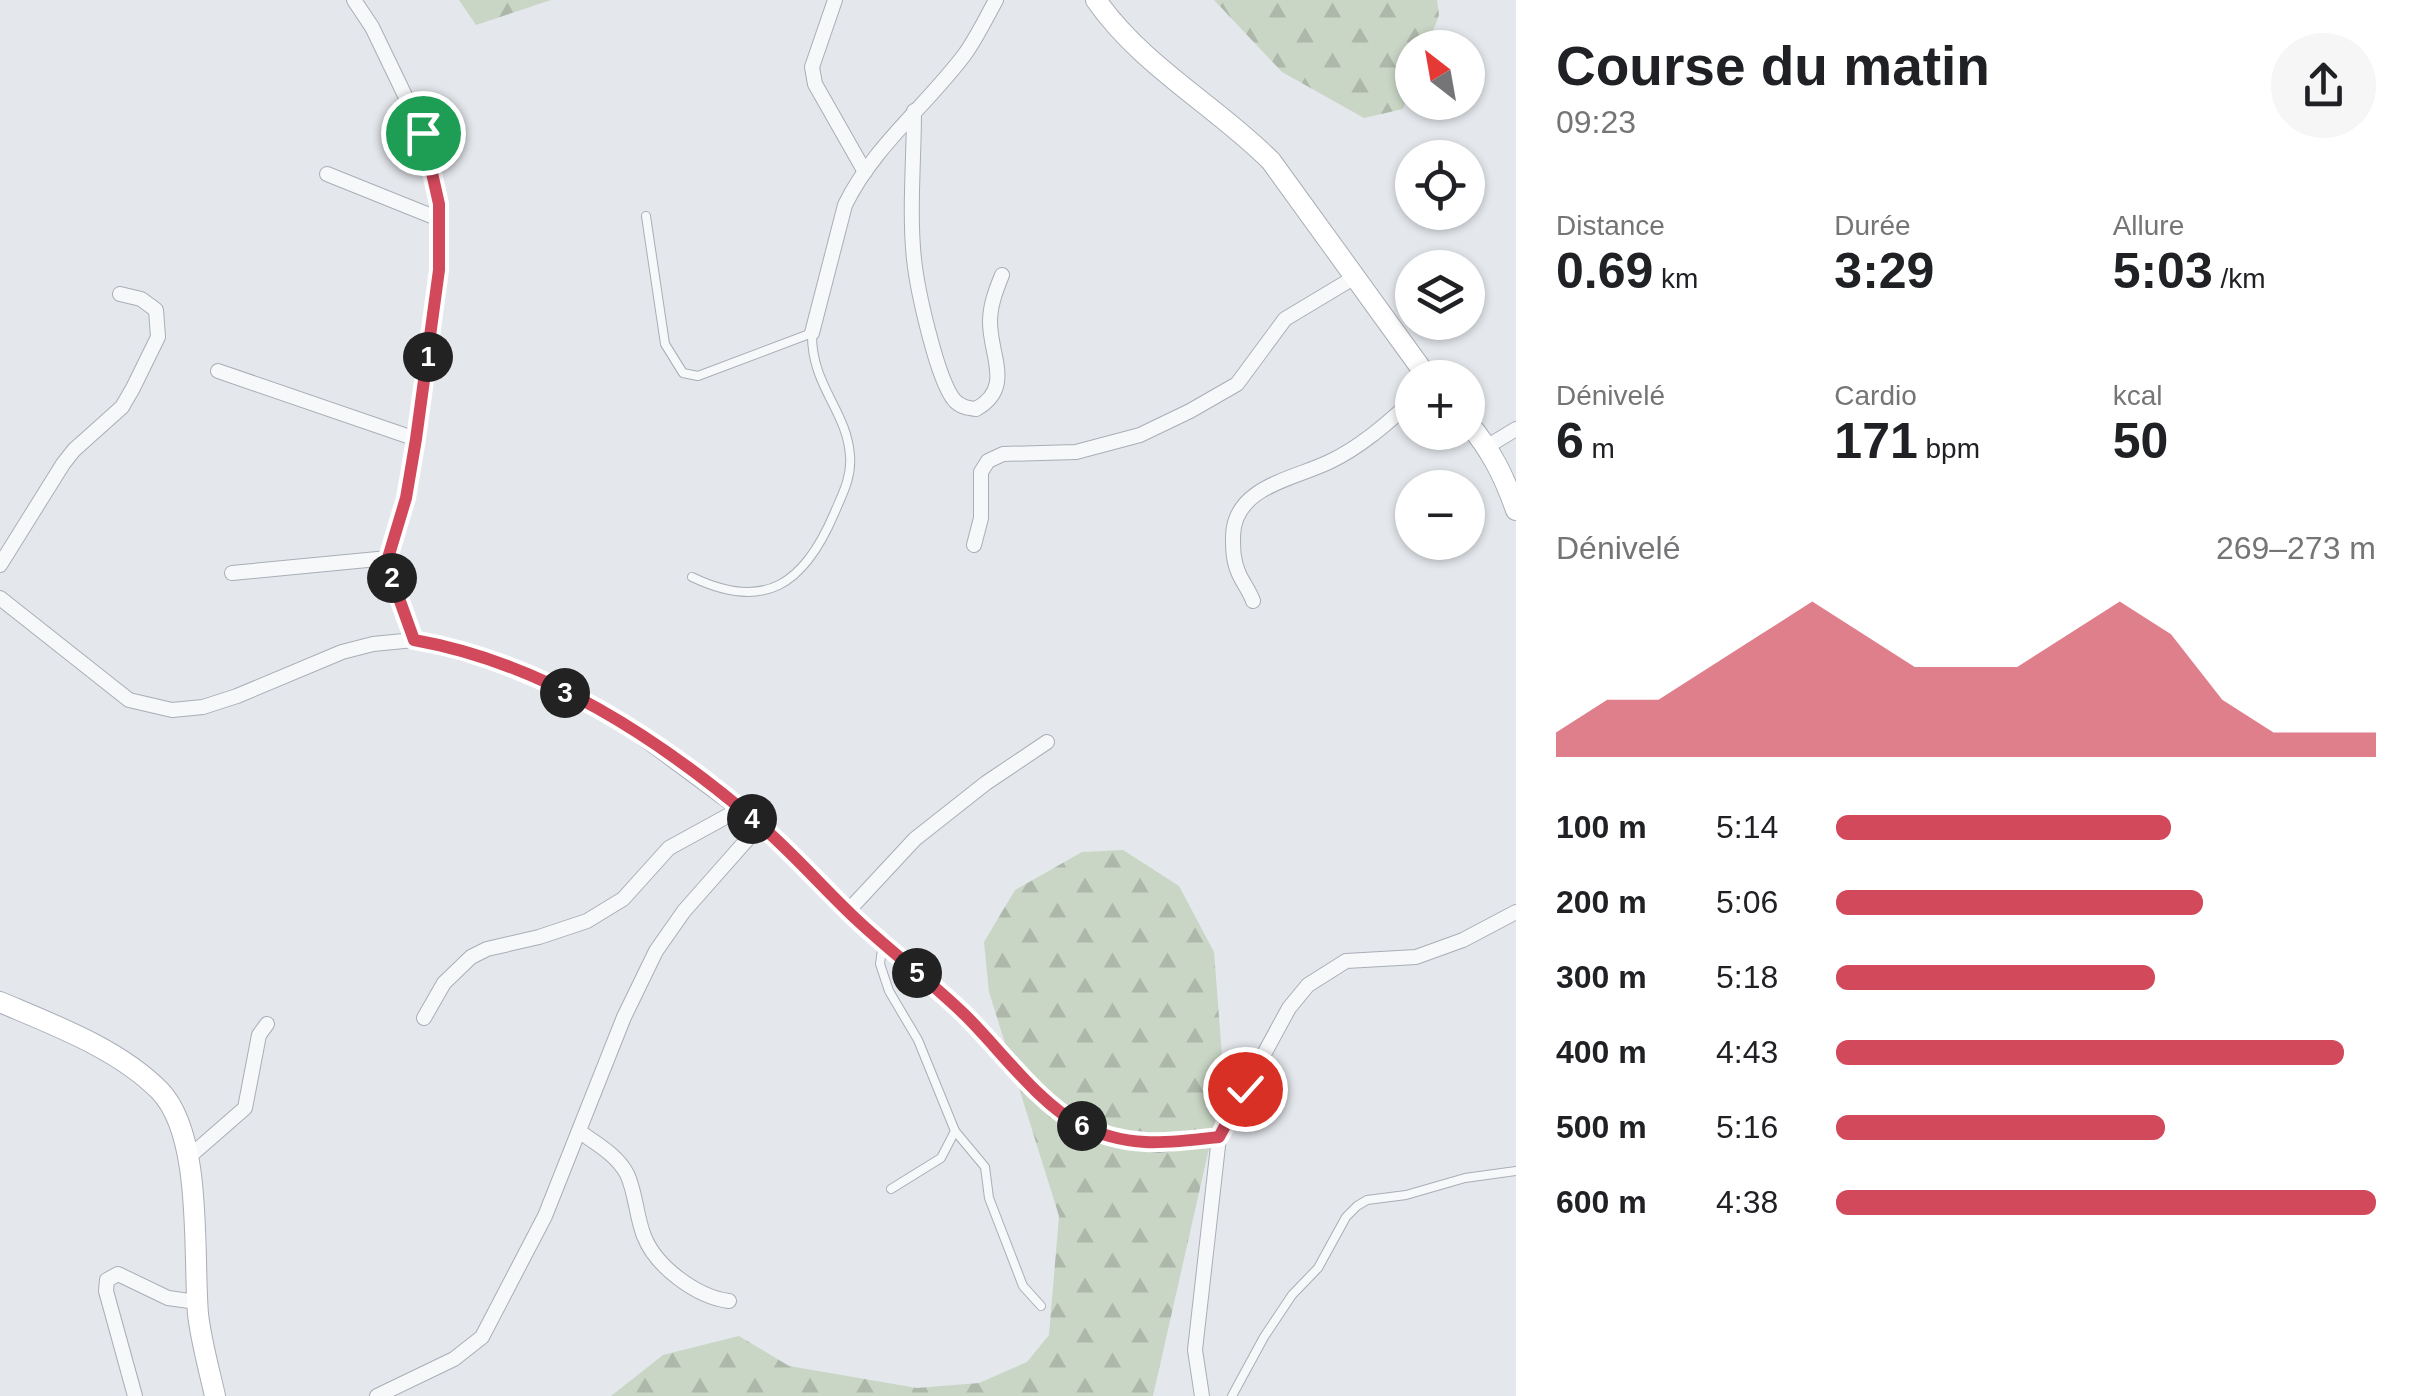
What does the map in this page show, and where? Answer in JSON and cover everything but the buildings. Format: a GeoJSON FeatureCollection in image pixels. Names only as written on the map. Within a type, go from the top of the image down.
{"type":"FeatureCollection","features":[{"type":"Feature","properties":{"kind":"main road"},"geometry":{"type":"LineString","coordinates":[[1096,0],[1134,46],[1271,160],[1415,360]]}},
{"type":"Feature","properties":{"kind":"main road"},"geometry":{"type":"LineString","coordinates":[[1485,443],[1503,474],[1516,510]]}},
{"type":"Feature","properties":{"kind":"main road"},"geometry":{"type":"LineString","coordinates":[[0,1002],[122,1062],[169,1102],[190,1156],[198,1302],[215,1396]]}},
{"type":"Feature","properties":{"kind":"street"},"geometry":{"type":"LineString","coordinates":[[354,0],[372,27],[423,133],[439,204],[439,270],[416,439],[406,498],[388,558],[414,640]]}},
{"type":"Feature","properties":{"kind":"street"},"geometry":{"type":"LineString","coordinates":[[834,0],[812,67],[815,84],[865,172]]}},
{"type":"Feature","properties":{"kind":"street"},"geometry":{"type":"LineString","coordinates":[[812,333],[845,206],[865,172],[964,55],[996,0]]}},
{"type":"Feature","properties":{"kind":"street"},"geometry":{"type":"LineString","coordinates":[[914,111],[914,259],[928,327],[945,382],[954,400],[964,408],[976,409],[986,404],[999,381],[990,323],[1002,275]]}},
{"type":"Feature","properties":{"kind":"street"},"geometry":{"type":"LineString","coordinates":[[327,174],[439,218]]}},
{"type":"Feature","properties":{"kind":"street"},"geometry":{"type":"LineString","coordinates":[[974,545],[981,518],[981,472],[988,461],[1003,454],[1076,452],[1140,435],[1190,411],[1237,384],[1285,319],[1355,277]]}},
{"type":"Feature","properties":{"kind":"street"},"geometry":{"type":"LineString","coordinates":[[0,566],[63,464],[122,407],[158,336],[156,310],[141,299],[120,294]]}},
{"type":"Feature","properties":{"kind":"street"},"geometry":{"type":"LineString","coordinates":[[218,371],[416,439]]}},
{"type":"Feature","properties":{"kind":"street"},"geometry":{"type":"LineString","coordinates":[[1254,601],[1232,553],[1234,523],[1246,501],[1274,484],[1332,461],[1395,415]]}},
{"type":"Feature","properties":{"kind":"street"},"geometry":{"type":"LineString","coordinates":[[1488,446],[1516,430]]}},
{"type":"Feature","properties":{"kind":"street"},"geometry":{"type":"LineString","coordinates":[[232,574],[388,558]]}},
{"type":"Feature","properties":{"kind":"street"},"geometry":{"type":"LineString","coordinates":[[0,598],[129,700],[172,710],[237,696],[342,652],[414,640],[510,666],[613,716],[760,825],[848,911],[964,1014],[1061,1114],[1121,1140],[1158,1145],[1219,1137]]}},
{"type":"Feature","properties":{"kind":"street"},"geometry":{"type":"LineString","coordinates":[[848,911],[915,840],[986,783],[1047,742]]}},
{"type":"Feature","properties":{"kind":"street"},"geometry":{"type":"LineString","coordinates":[[424,1018],[444,983],[472,958],[487,949],[587,920],[630,892],[670,848],[740,809]]}},
{"type":"Feature","properties":{"kind":"street"},"geometry":{"type":"LineString","coordinates":[[377,1396],[454,1360],[482,1337],[545,1216],[624,1017],[656,951],[684,912],[760,825]]}},
{"type":"Feature","properties":{"kind":"street"},"geometry":{"type":"LineString","coordinates":[[1202,1396],[1195,1350],[1219,1137],[1289,1008],[1324,972],[1346,962],[1416,957],[1464,940],[1516,912]]}},
{"type":"Feature","properties":{"kind":"street"},"geometry":{"type":"LineString","coordinates":[[190,1156],[245,1108],[259,1035],[267,1024]]}},
{"type":"Feature","properties":{"kind":"street"},"geometry":{"type":"LineString","coordinates":[[580,1132],[614,1156],[626,1174],[644,1236],[653,1253],[697,1291],[711,1299],[729,1301]]}},
{"type":"Feature","properties":{"kind":"street"},"geometry":{"type":"LineString","coordinates":[[135,1396],[106,1291],[111,1275],[127,1276],[168,1298],[198,1302]]}},
{"type":"Feature","properties":{"kind":"lane"},"geometry":{"type":"LineString","coordinates":[[646,216],[665,344],[683,372],[698,376],[812,333],[811,356],[848,437],[851,460],[847,484],[821,545],[788,582],[762,592],[720,591],[692,578]]}},
{"type":"Feature","properties":{"kind":"lane"},"geometry":{"type":"LineString","coordinates":[[883,942],[880,964],[890,991],[918,1040],[955,1131],[985,1167],[989,1198],[1023,1286],[1042,1306]]}},
{"type":"Feature","properties":{"kind":"lane"},"geometry":{"type":"LineString","coordinates":[[892,1190],[941,1158],[955,1131]]}},
{"type":"Feature","properties":{"kind":"lane"},"geometry":{"type":"LineString","coordinates":[[1232,1396],[1264,1337],[1292,1295],[1318,1268],[1356,1206],[1367,1200],[1516,1170]]}},
{"type":"Feature","properties":{"kind":"green space"},"geometry":{"type":"Polygon","coordinates":[[[459,0],[551,0],[476,25],[459,0]]]}},
{"type":"Feature","properties":{"kind":"green space"},"geometry":{"type":"Polygon","coordinates":[[[1214,0],[1437,0],[1439,15],[1433,30],[1395,30],[1395,111],[1364,118],[1282,72],[1214,0]]]}},
{"type":"Feature","properties":{"kind":"green space"},"geometry":{"type":"Polygon","coordinates":[[[1123,850],[1179,886],[1214,952],[1224,1082],[1153,1396],[611,1396],[663,1355],[739,1336],[789,1366],[917,1388],[979,1383],[1027,1362],[1049,1335],[1059,1216],[989,992],[984,942],[1015,890],[1082,852],[1123,850]]]}},
{"type":"Feature","properties":{"kind":"route"},"geometry":{"type":"LineString","coordinates":[[423,133],[439,204],[439,270],[406,498],[388,558],[414,640],[510,666],[613,716],[715,789],[760,825],[861,923],[964,1014],[1061,1114],[1083,1126],[1121,1140],[1158,1145],[1219,1137],[1245,1089]]}}]}
